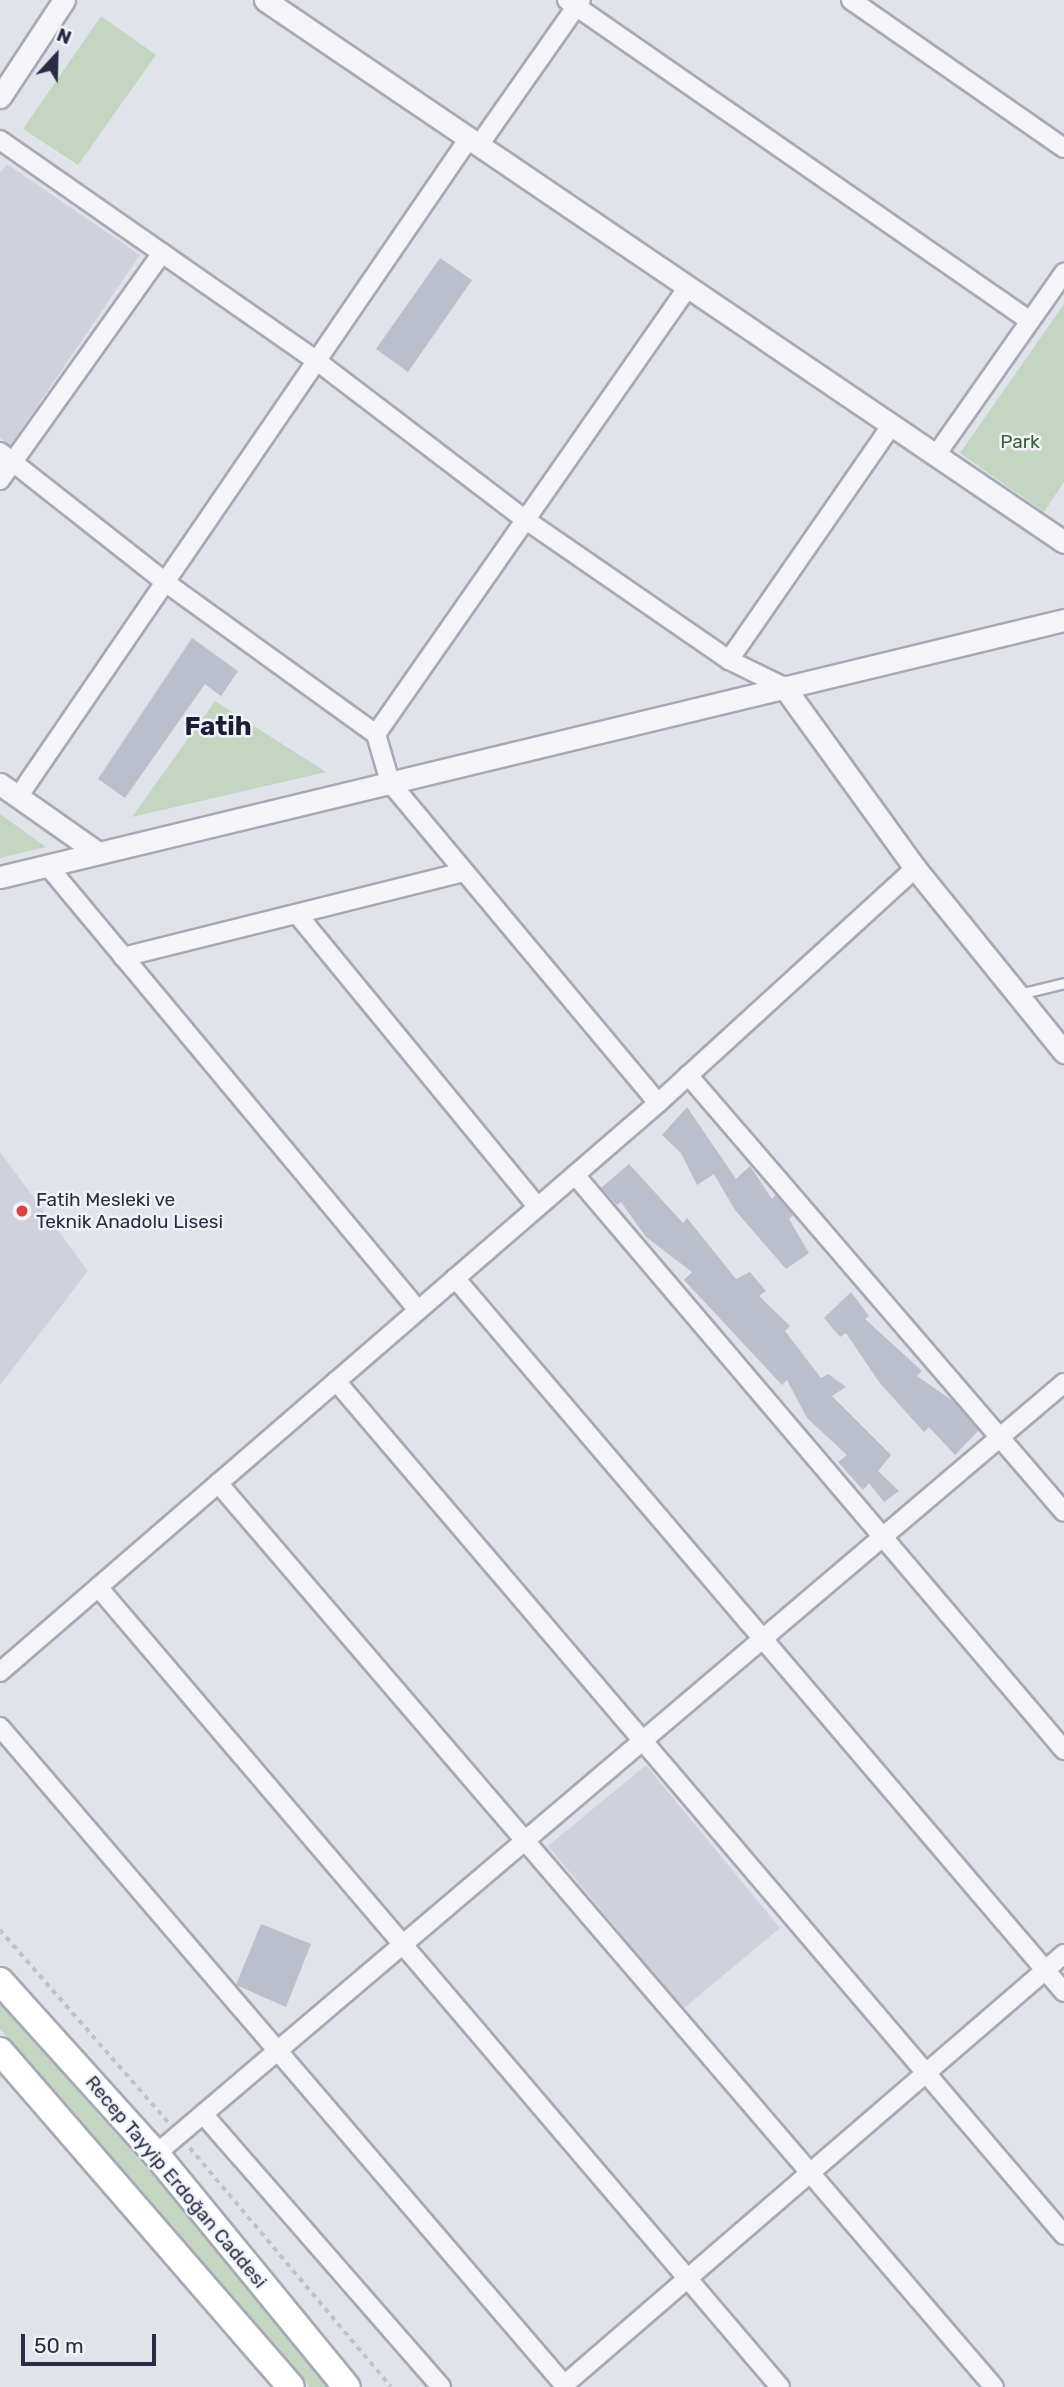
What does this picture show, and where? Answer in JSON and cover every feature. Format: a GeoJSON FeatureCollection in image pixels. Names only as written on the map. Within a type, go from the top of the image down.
{"type":"FeatureCollection","features":[{"type":"Feature","properties":{"kind":"main road","name":"Recep Tayyip Erdoğan Caddesi"},"geometry":{"type":"LineString","coordinates":[[0,1981],[156,2154],[347,2387]]}},
{"type":"Feature","properties":{"kind":"main road"},"geometry":{"type":"LineString","coordinates":[[0,2051],[291,2387]]}},
{"type":"Feature","properties":{"kind":"street"},"geometry":{"type":"LineString","coordinates":[[0,97],[64,0]]}},
{"type":"Feature","properties":{"kind":"street"},"geometry":{"type":"LineString","coordinates":[[265,0],[1064,542]]}},
{"type":"Feature","properties":{"kind":"street"},"geometry":{"type":"LineString","coordinates":[[851,0],[1064,148]]}},
{"type":"Feature","properties":{"kind":"street"},"geometry":{"type":"LineString","coordinates":[[18,797],[317,361],[575,2],[1030,321]]}},
{"type":"Feature","properties":{"kind":"street"},"geometry":{"type":"LineString","coordinates":[[0,140],[317,361],[526,520],[729,660],[784,687],[915,868],[1064,1052]]}},
{"type":"Feature","properties":{"kind":"street"},"geometry":{"type":"LineString","coordinates":[[0,480],[6,457],[162,253]]}},
{"type":"Feature","properties":{"kind":"street"},"geometry":{"type":"LineString","coordinates":[[936,454],[1064,273]]}},
{"type":"Feature","properties":{"kind":"street"},"geometry":{"type":"LineString","coordinates":[[376,734],[688,287]]}},
{"type":"Feature","properties":{"kind":"street"},"geometry":{"type":"LineString","coordinates":[[729,660],[892,425]]}},
{"type":"Feature","properties":{"kind":"street"},"geometry":{"type":"LineString","coordinates":[[6,457],[165,582],[376,734],[390,782],[658,1103]]}},
{"type":"Feature","properties":{"kind":"street"},"geometry":{"type":"LineString","coordinates":[[0,877],[1064,620]]}},
{"type":"Feature","properties":{"kind":"street"},"geometry":{"type":"LineString","coordinates":[[0,784],[98,853]]}},
{"type":"Feature","properties":{"kind":"street"},"geometry":{"type":"LineString","coordinates":[[47,865],[418,1310]]}},
{"type":"Feature","properties":{"kind":"street"},"geometry":{"type":"LineString","coordinates":[[0,1672],[658,1103],[915,868]]}},
{"type":"Feature","properties":{"kind":"street"},"geometry":{"type":"LineString","coordinates":[[124,957],[465,872]]}},
{"type":"Feature","properties":{"kind":"street"},"geometry":{"type":"LineString","coordinates":[[297,914],[538,1207]]}},
{"type":"Feature","properties":{"kind":"street"},"geometry":{"type":"LineString","coordinates":[[688,1075],[1064,1512]]}},
{"type":"Feature","properties":{"kind":"street"},"geometry":{"type":"LineString","coordinates":[[575,1175],[1064,1749]]}},
{"type":"Feature","properties":{"kind":"street"},"geometry":{"type":"LineString","coordinates":[[455,1278],[1064,1992]]}},
{"type":"Feature","properties":{"kind":"street"},"geometry":{"type":"LineString","coordinates":[[336,1381],[1064,2235]]}},
{"type":"Feature","properties":{"kind":"street"},"geometry":{"type":"LineString","coordinates":[[156,2154],[275,2048],[1064,1383]]}},
{"type":"Feature","properties":{"kind":"street"},"geometry":{"type":"LineString","coordinates":[[218,1483],[994,2387]]}},
{"type":"Feature","properties":{"kind":"street"},"geometry":{"type":"LineString","coordinates":[[98,1587],[780,2387]]}},
{"type":"Feature","properties":{"kind":"street"},"geometry":{"type":"LineString","coordinates":[[0,1727],[565,2386],[1064,1954]]}},
{"type":"Feature","properties":{"kind":"street"},"geometry":{"type":"LineString","coordinates":[[203,2113],[441,2387]]}},
{"type":"Feature","properties":{"kind":"lane"},"geometry":{"type":"LineString","coordinates":[[1017,994],[1064,983]]}},
{"type":"Feature","properties":{"kind":"path"},"geometry":{"type":"LineString","coordinates":[[0,1930],[180,2135],[391,2387]]}},
{"type":"Feature","properties":{"kind":"shaded area"},"geometry":{"type":"Polygon","coordinates":[[[7,164],[140,255],[10,446],[0,438],[0,173],[7,164]]]}},
{"type":"Feature","properties":{"kind":"shaded area","name":"Fatih Mesleki ve Teknik Anadolu Lisesi"},"geometry":{"type":"Polygon","coordinates":[[[0,1152],[88,1271],[0,1385],[0,1152]]]}},
{"type":"Feature","properties":{"kind":"shaded area"},"geometry":{"type":"Polygon","coordinates":[[[646,1765],[780,1928],[683,2009],[548,1846],[646,1765]]]}},
{"type":"Feature","properties":{"kind":"green space"},"geometry":{"type":"Polygon","coordinates":[[[101,16],[156,55],[78,165],[23,129],[101,16]]]}},
{"type":"Feature","properties":{"kind":"green space","name":"Park"},"geometry":{"type":"Polygon","coordinates":[[[1064,304],[1064,482],[1044,512],[960,453],[1064,304]]]}},
{"type":"Feature","properties":{"kind":"green space"},"geometry":{"type":"Polygon","coordinates":[[[215,701],[326,772],[132,817],[215,701]]]}},
{"type":"Feature","properties":{"kind":"green space"},"geometry":{"type":"Polygon","coordinates":[[[0,814],[46,847],[0,858],[0,814]]]}},
{"type":"Feature","properties":{"kind":"green space"},"geometry":{"type":"Polygon","coordinates":[[[0,2004],[184,2210],[330,2387],[310,2387],[0,2029],[0,2004]]]}},
{"type":"Feature","properties":{"kind":"building"},"geometry":{"type":"Polygon","coordinates":[[[440,258],[472,280],[408,372],[376,349],[440,258]]]}},
{"type":"Feature","properties":{"kind":"building"},"geometry":{"type":"Polygon","coordinates":[[[192,638],[238,671],[221,696],[205,684],[125,798],[98,779],[192,638]]]}},
{"type":"Feature","properties":{"kind":"building"},"geometry":{"type":"Polygon","coordinates":[[[687,1107],[736,1179],[750,1166],[772,1199],[776,1195],[793,1215],[789,1219],[809,1253],[786,1269],[735,1210],[714,1174],[697,1185],[681,1153],[662,1135],[687,1107]]]}},
{"type":"Feature","properties":{"kind":"building"},"geometry":{"type":"Polygon","coordinates":[[[629,1164],[683,1223],[687,1218],[736,1279],[750,1272],[766,1291],[759,1296],[790,1326],[785,1331],[821,1378],[828,1374],[846,1387],[832,1396],[891,1455],[878,1471],[899,1491],[884,1502],[869,1483],[863,1490],[838,1462],[847,1455],[807,1418],[787,1380],[782,1385],[684,1280],[692,1272],[646,1237],[621,1202],[617,1205],[601,1188],[629,1164]]]}},
{"type":"Feature","properties":{"kind":"building"},"geometry":{"type":"Polygon","coordinates":[[[851,1292],[869,1316],[865,1319],[922,1371],[917,1376],[953,1401],[979,1430],[955,1455],[929,1427],[924,1432],[879,1382],[846,1333],[840,1337],[824,1318],[851,1292]]]}},
{"type":"Feature","properties":{"kind":"building"},"geometry":{"type":"Polygon","coordinates":[[[261,1924],[311,1944],[286,2007],[236,1985],[261,1924]]]}},
{"type":"Feature","properties":{"kind":"place","name":"Fatih Mesleki ve Teknik Anadolu Lisesi"},"geometry":{"type":"Point","coordinates":[22,1211]}},
{"type":"Feature","properties":{"kind":"district","name":"Fatih"},"geometry":{"type":"Point","coordinates":[218,727]}}]}
